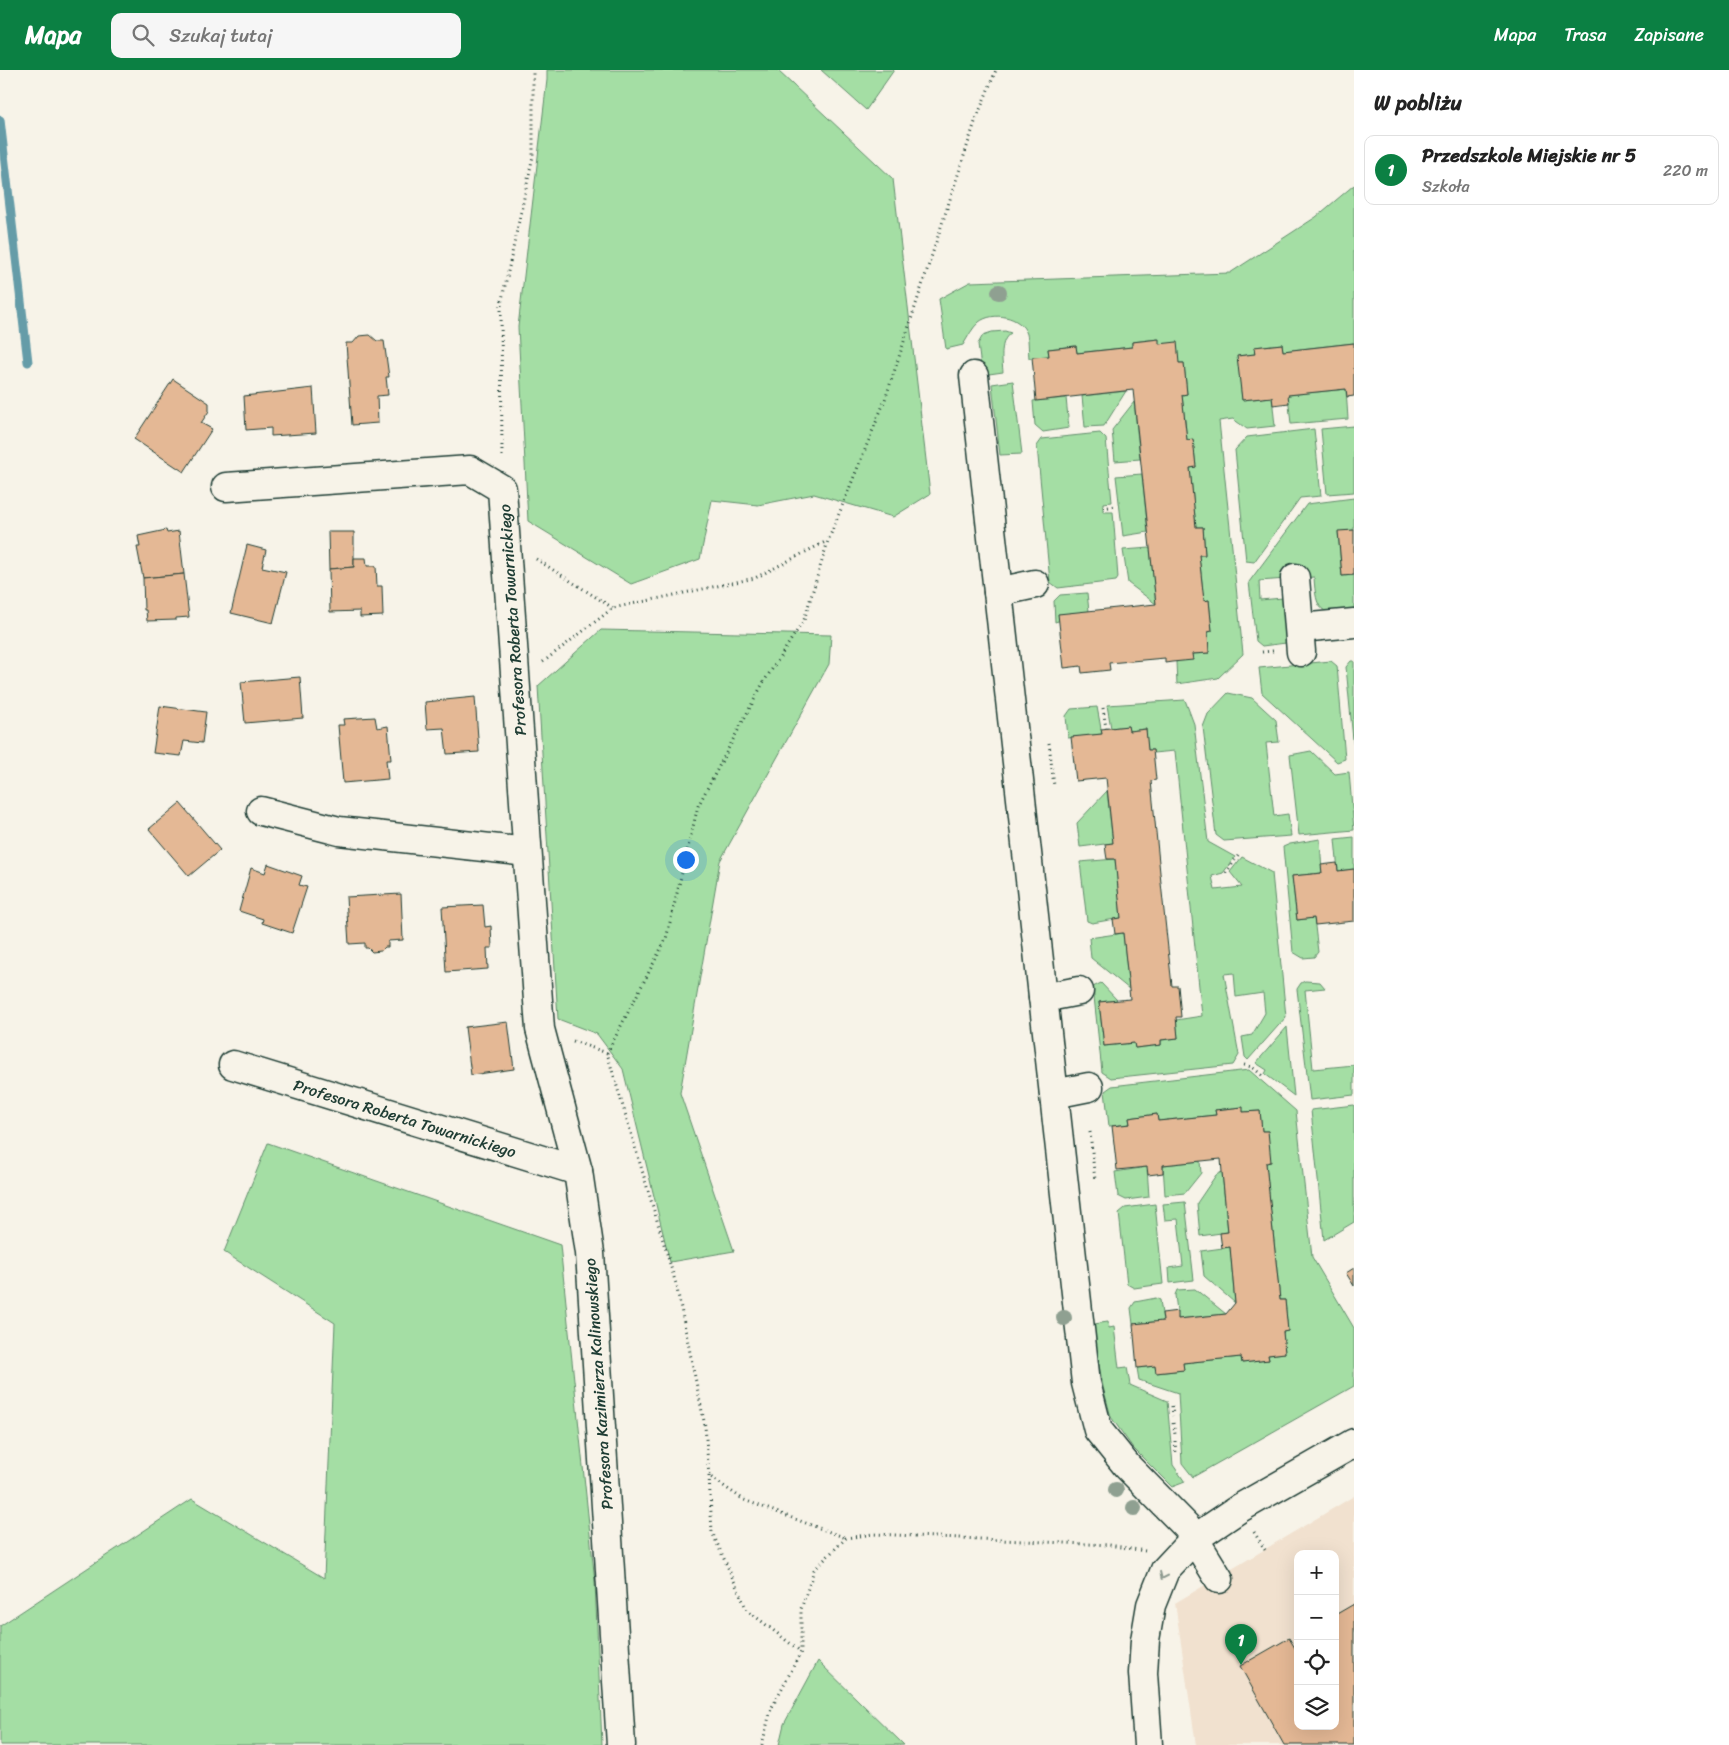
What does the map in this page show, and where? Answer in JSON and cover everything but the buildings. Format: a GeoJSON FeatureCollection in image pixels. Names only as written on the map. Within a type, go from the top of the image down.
{"type":"FeatureCollection","features":[{"type":"Feature","properties":{"kind":"street"},"geometry":{"type":"LineString","coordinates":[[974,376],[1086,1383],[1098,1430],[1127,1466],[1187,1527],[1219,1579]]}},
{"type":"Feature","properties":{"kind":"street","name":"Profesora Roberta Towarnickiego"},"geometry":{"type":"LineString","coordinates":[[226,487],[470,470],[502,489],[540,1029]]}},
{"type":"Feature","properties":{"kind":"street"},"geometry":{"type":"LineString","coordinates":[[1295,578],[1301,640],[1354,623]]}},
{"type":"Feature","properties":{"kind":"street"},"geometry":{"type":"LineString","coordinates":[[998,592],[1035,584]]}},
{"type":"Feature","properties":{"kind":"street"},"geometry":{"type":"LineString","coordinates":[[261,811],[339,831],[527,852]]}},
{"type":"Feature","properties":{"kind":"street"},"geometry":{"type":"LineString","coordinates":[[1042,998],[1079,991]]}},
{"type":"Feature","properties":{"kind":"street","name":"Profesora Kazimierza Kalinowskiego"},"geometry":{"type":"LineString","coordinates":[[540,1029],[578,1171],[590,1253],[621,1745]]}},
{"type":"Feature","properties":{"kind":"street","name":"Profesora Roberta Towarnickiego"},"geometry":{"type":"LineString","coordinates":[[232,1064],[578,1171]]}},
{"type":"Feature","properties":{"kind":"street"},"geometry":{"type":"LineString","coordinates":[[1054,1094],[1089,1087]]}},
{"type":"Feature","properties":{"kind":"street"},"geometry":{"type":"LineString","coordinates":[[1148,1745],[1143,1673],[1145,1640],[1151,1605],[1166,1570],[1194,1539],[1240,1508],[1354,1443]]}},
{"type":"Feature","properties":{"kind":"path"},"geometry":{"type":"LineString","coordinates":[[502,489],[501,304],[533,156],[533,70]]}},
{"type":"Feature","properties":{"kind":"path"},"geometry":{"type":"LineString","coordinates":[[801,1652],[747,1610],[712,1532],[705,1426],[676,1284],[607,1053],[666,938],[698,806],[763,683],[804,620],[828,541],[885,400],[975,122],[996,70]]}},
{"type":"Feature","properties":{"kind":"path"},"geometry":{"type":"LineString","coordinates":[[1103,508],[1115,506]]}},
{"type":"Feature","properties":{"kind":"path"},"geometry":{"type":"LineString","coordinates":[[506,541],[613,608]]}},
{"type":"Feature","properties":{"kind":"path"},"geometry":{"type":"LineString","coordinates":[[517,682],[613,608],[755,578],[828,541]]}},
{"type":"Feature","properties":{"kind":"path"},"geometry":{"type":"LineString","coordinates":[[1103,708],[1106,728]]}},
{"type":"Feature","properties":{"kind":"path"},"geometry":{"type":"LineString","coordinates":[[1049,743],[1054,786]]}},
{"type":"Feature","properties":{"kind":"path"},"geometry":{"type":"LineString","coordinates":[[1226,873],[1240,853]]}},
{"type":"Feature","properties":{"kind":"path"},"geometry":{"type":"LineString","coordinates":[[540,1029],[607,1053]]}},
{"type":"Feature","properties":{"kind":"path"},"geometry":{"type":"LineString","coordinates":[[1244,1065],[1252,1067],[1263,1076]]}},
{"type":"Feature","properties":{"kind":"path"},"geometry":{"type":"LineString","coordinates":[[1090,1132],[1095,1180]]}},
{"type":"Feature","properties":{"kind":"path"},"geometry":{"type":"LineString","coordinates":[[1172,1406],[1173,1416]]}},
{"type":"Feature","properties":{"kind":"path"},"geometry":{"type":"LineString","coordinates":[[1173,1423],[1175,1434]]}},
{"type":"Feature","properties":{"kind":"path"},"geometry":{"type":"LineString","coordinates":[[1175,1441],[1176,1454]]}},
{"type":"Feature","properties":{"kind":"path"},"geometry":{"type":"LineString","coordinates":[[709,1476],[744,1500],[846,1538],[873,1534],[1109,1546],[1146,1551]]}},
{"type":"Feature","properties":{"kind":"path"},"geometry":{"type":"LineString","coordinates":[[762,1745],[771,1709],[801,1652],[801,1609],[814,1570],[846,1538]]}},
{"type":"Feature","properties":{"kind":"shaded area"},"geometry":{"type":"Polygon","coordinates":[[[1354,1496],[1354,1745],[1196,1745],[1175,1603],[1354,1496]]]}},
{"type":"Feature","properties":{"kind":"green space"},"geometry":{"type":"Polygon","coordinates":[[[547,70],[777,70],[893,179],[930,494],[893,517],[814,494],[758,505],[712,500],[700,559],[631,584],[528,521],[518,327],[547,70]]]}},
{"type":"Feature","properties":{"kind":"green space"},"geometry":{"type":"Polygon","coordinates":[[[821,70],[894,70],[866,110],[821,70]]]}},
{"type":"Feature","properties":{"kind":"green space"},"geometry":{"type":"Polygon","coordinates":[[[1354,185],[1354,343],[1283,351],[1282,344],[1254,347],[1255,354],[1238,356],[1242,400],[1272,397],[1275,426],[1247,429],[1233,419],[1219,421],[1243,654],[1218,678],[1177,684],[1176,662],[1192,654],[1209,653],[1208,632],[1212,631],[1209,600],[1204,601],[1199,555],[1205,554],[1203,527],[1196,527],[1190,468],[1196,467],[1193,440],[1187,440],[1182,395],[1187,394],[1184,363],[1179,363],[1159,344],[1158,339],[1132,342],[1132,347],[1077,353],[1076,346],[1048,349],[1049,356],[1029,358],[1028,337],[1024,328],[1013,319],[999,316],[979,322],[963,345],[946,349],[939,299],[970,282],[1230,273],[1316,217],[1354,185]]]}},
{"type":"Feature","properties":{"kind":"green space"},"geometry":{"type":"Polygon","coordinates":[[[1005,331],[1011,333],[1007,336],[1003,345],[1003,372],[982,375],[978,344],[983,335],[1005,331]]]}},
{"type":"Feature","properties":{"kind":"green space"},"geometry":{"type":"Polygon","coordinates":[[[1013,381],[1022,454],[1000,455],[992,384],[1013,381]]]}},
{"type":"Feature","properties":{"kind":"green space"},"geometry":{"type":"Polygon","coordinates":[[[1346,389],[1348,419],[1291,424],[1288,395],[1346,389]]]}},
{"type":"Feature","properties":{"kind":"green space"},"geometry":{"type":"Polygon","coordinates":[[[1126,391],[1104,426],[1085,427],[1082,396],[1126,391]]]}},
{"type":"Feature","properties":{"kind":"green space"},"geometry":{"type":"Polygon","coordinates":[[[1066,398],[1069,428],[1043,432],[1035,425],[1033,401],[1066,398]]]}},
{"type":"Feature","properties":{"kind":"green space"},"geometry":{"type":"Polygon","coordinates":[[[1134,402],[1140,459],[1115,461],[1112,430],[1134,402]]]}},
{"type":"Feature","properties":{"kind":"green space"},"geometry":{"type":"Polygon","coordinates":[[[1354,426],[1354,492],[1327,494],[1321,429],[1354,426]]]}},
{"type":"Feature","properties":{"kind":"green space"},"geometry":{"type":"Polygon","coordinates":[[[1314,429],[1321,496],[1300,498],[1254,562],[1246,561],[1235,450],[1247,437],[1314,429]]]}},
{"type":"Feature","properties":{"kind":"green space"},"geometry":{"type":"Polygon","coordinates":[[[1100,433],[1106,439],[1112,502],[1103,503],[1103,512],[1113,512],[1118,578],[1116,581],[1058,588],[1050,582],[1037,446],[1042,439],[1100,433]]]}},
{"type":"Feature","properties":{"kind":"green space"},"geometry":{"type":"Polygon","coordinates":[[[1142,474],[1148,532],[1123,536],[1116,476],[1142,474]]]}},
{"type":"Feature","properties":{"kind":"green space"},"geometry":{"type":"Polygon","coordinates":[[[1354,498],[1354,530],[1338,532],[1342,576],[1354,575],[1354,612],[1334,613],[1322,609],[1316,597],[1314,577],[1259,581],[1260,600],[1283,598],[1286,643],[1262,646],[1256,641],[1249,582],[1307,504],[1354,498]]]}},
{"type":"Feature","properties":{"kind":"green space"},"geometry":{"type":"Polygon","coordinates":[[[1150,548],[1156,604],[1128,583],[1123,550],[1150,548]]]}},
{"type":"Feature","properties":{"kind":"green space"},"geometry":{"type":"Polygon","coordinates":[[[1087,593],[1089,611],[1055,622],[1054,601],[1060,595],[1087,593]]]}},
{"type":"Feature","properties":{"kind":"green space"},"geometry":{"type":"Polygon","coordinates":[[[601,630],[831,635],[829,664],[720,861],[680,1093],[734,1251],[670,1262],[623,1069],[597,1034],[558,1019],[538,686],[601,630]]]}},
{"type":"Feature","properties":{"kind":"green space"},"geometry":{"type":"Polygon","coordinates":[[[1331,661],[1337,666],[1345,759],[1337,762],[1262,693],[1259,668],[1331,661]]]}},
{"type":"Feature","properties":{"kind":"green space"},"geometry":{"type":"Polygon","coordinates":[[[1351,661],[1354,661],[1354,750],[1346,667],[1351,661]]]}},
{"type":"Feature","properties":{"kind":"green space"},"geometry":{"type":"Polygon","coordinates":[[[1228,693],[1252,698],[1276,720],[1279,742],[1266,743],[1274,816],[1288,814],[1291,836],[1224,841],[1216,835],[1203,727],[1208,714],[1228,693]]]}},
{"type":"Feature","properties":{"kind":"green space"},"geometry":{"type":"Polygon","coordinates":[[[1185,700],[1194,724],[1208,842],[1235,857],[1223,873],[1212,876],[1215,890],[1242,887],[1230,872],[1242,857],[1272,873],[1286,1017],[1248,1060],[1245,1057],[1242,1037],[1252,1035],[1265,1013],[1263,993],[1236,997],[1234,973],[1224,974],[1239,1055],[1233,1065],[1111,1078],[1102,1072],[1093,987],[1101,983],[1117,1000],[1099,1002],[1104,1046],[1134,1043],[1135,1048],[1161,1045],[1161,1040],[1178,1038],[1176,1020],[1202,1016],[1175,751],[1153,753],[1153,750],[1148,750],[1145,729],[1129,731],[1128,726],[1111,728],[1107,705],[1185,700]]]}},
{"type":"Feature","properties":{"kind":"green space"},"geometry":{"type":"Polygon","coordinates":[[[1097,707],[1102,734],[1068,738],[1066,716],[1071,709],[1097,707]]]}},
{"type":"Feature","properties":{"kind":"green space"},"geometry":{"type":"Polygon","coordinates":[[[1311,751],[1335,774],[1349,772],[1354,830],[1299,835],[1290,755],[1311,751]]]}},
{"type":"Feature","properties":{"kind":"green space"},"geometry":{"type":"Polygon","coordinates":[[[1107,791],[1113,843],[1080,847],[1077,823],[1107,791]]]}},
{"type":"Feature","properties":{"kind":"green space"},"geometry":{"type":"Polygon","coordinates":[[[1354,837],[1354,869],[1338,871],[1335,839],[1354,837]]]}},
{"type":"Feature","properties":{"kind":"green space"},"geometry":{"type":"Polygon","coordinates":[[[1320,839],[1322,873],[1292,876],[1297,920],[1314,918],[1318,952],[1314,957],[1303,958],[1293,952],[1283,847],[1320,839]]]}},
{"type":"Feature","properties":{"kind":"green space"},"geometry":{"type":"Polygon","coordinates":[[[1115,859],[1121,918],[1092,923],[1087,921],[1080,862],[1115,859]]]}},
{"type":"Feature","properties":{"kind":"green space"},"geometry":{"type":"Polygon","coordinates":[[[1123,933],[1129,989],[1091,958],[1089,938],[1123,933]]]}},
{"type":"Feature","properties":{"kind":"green space"},"geometry":{"type":"Polygon","coordinates":[[[1305,981],[1320,982],[1325,988],[1305,990],[1313,1069],[1354,1065],[1354,1095],[1310,1100],[1297,989],[1305,981]]]}},
{"type":"Feature","properties":{"kind":"green space"},"geometry":{"type":"Polygon","coordinates":[[[1287,1027],[1294,1096],[1265,1074],[1267,1070],[1256,1063],[1287,1027]]]}},
{"type":"Feature","properties":{"kind":"green space"},"geometry":{"type":"Polygon","coordinates":[[[1249,1070],[1296,1111],[1312,1257],[1354,1328],[1354,1386],[1193,1477],[1182,1463],[1178,1393],[1139,1380],[1137,1368],[1155,1366],[1156,1373],[1183,1370],[1183,1363],[1241,1357],[1242,1363],[1269,1360],[1268,1355],[1285,1353],[1283,1332],[1288,1331],[1285,1300],[1280,1300],[1266,1163],[1268,1131],[1262,1131],[1260,1111],[1243,1112],[1242,1107],[1215,1110],[1216,1115],[1158,1121],[1157,1114],[1129,1118],[1130,1124],[1109,1126],[1105,1091],[1112,1086],[1249,1070]]]}},
{"type":"Feature","properties":{"kind":"green space"},"geometry":{"type":"Polygon","coordinates":[[[1354,1105],[1354,1222],[1324,1240],[1311,1110],[1354,1105]]]}},
{"type":"Feature","properties":{"kind":"green space"},"geometry":{"type":"Polygon","coordinates":[[[268,1143],[560,1245],[595,1582],[602,1745],[0,1745],[0,1626],[192,1499],[324,1578],[335,1323],[224,1252],[268,1143]]]}},
{"type":"Feature","properties":{"kind":"green space"},"geometry":{"type":"Polygon","coordinates":[[[1200,1161],[1201,1173],[1185,1193],[1165,1195],[1163,1165],[1200,1161]]]}},
{"type":"Feature","properties":{"kind":"green space"},"geometry":{"type":"Polygon","coordinates":[[[1147,1167],[1149,1197],[1126,1200],[1118,1196],[1115,1172],[1147,1167]]]}},
{"type":"Feature","properties":{"kind":"green space"},"geometry":{"type":"Polygon","coordinates":[[[1222,1172],[1228,1232],[1200,1236],[1197,1203],[1216,1175],[1222,1172]]]}},
{"type":"Feature","properties":{"kind":"green space"},"geometry":{"type":"Polygon","coordinates":[[[1185,1202],[1194,1280],[1170,1283],[1169,1268],[1183,1266],[1178,1219],[1165,1220],[1163,1204],[1185,1202]]]}},
{"type":"Feature","properties":{"kind":"green space"},"geometry":{"type":"Polygon","coordinates":[[[1155,1204],[1163,1284],[1134,1288],[1127,1284],[1119,1213],[1125,1208],[1155,1204]]]}},
{"type":"Feature","properties":{"kind":"green space"},"geometry":{"type":"Polygon","coordinates":[[[1230,1247],[1235,1303],[1204,1276],[1201,1251],[1230,1247]]]}},
{"type":"Feature","properties":{"kind":"green space"},"geometry":{"type":"Polygon","coordinates":[[[1195,1289],[1226,1314],[1178,1319],[1175,1295],[1177,1290],[1195,1289]]]}},
{"type":"Feature","properties":{"kind":"green space"},"geometry":{"type":"Polygon","coordinates":[[[1156,1298],[1160,1300],[1163,1321],[1133,1324],[1131,1308],[1135,1302],[1156,1298]]]}},
{"type":"Feature","properties":{"kind":"green space"},"geometry":{"type":"Polygon","coordinates":[[[1108,1322],[1109,1328],[1114,1327],[1119,1368],[1127,1367],[1130,1385],[1167,1401],[1173,1465],[1185,1482],[1172,1487],[1133,1448],[1111,1417],[1103,1387],[1092,1326],[1108,1322]]]}},
{"type":"Feature","properties":{"kind":"green space"},"geometry":{"type":"Polygon","coordinates":[[[818,1661],[904,1745],[779,1745],[784,1724],[818,1661]]]}},
{"type":"Feature","properties":{"kind":"waterway"},"geometry":{"type":"LineString","coordinates":[[0,120],[28,362]]}},
{"type":"Feature","properties":{"kind":"place","name":"Przedszkole Miejskie nr 5"},"geometry":{"type":"Point","coordinates":[1241,1665]}}]}
